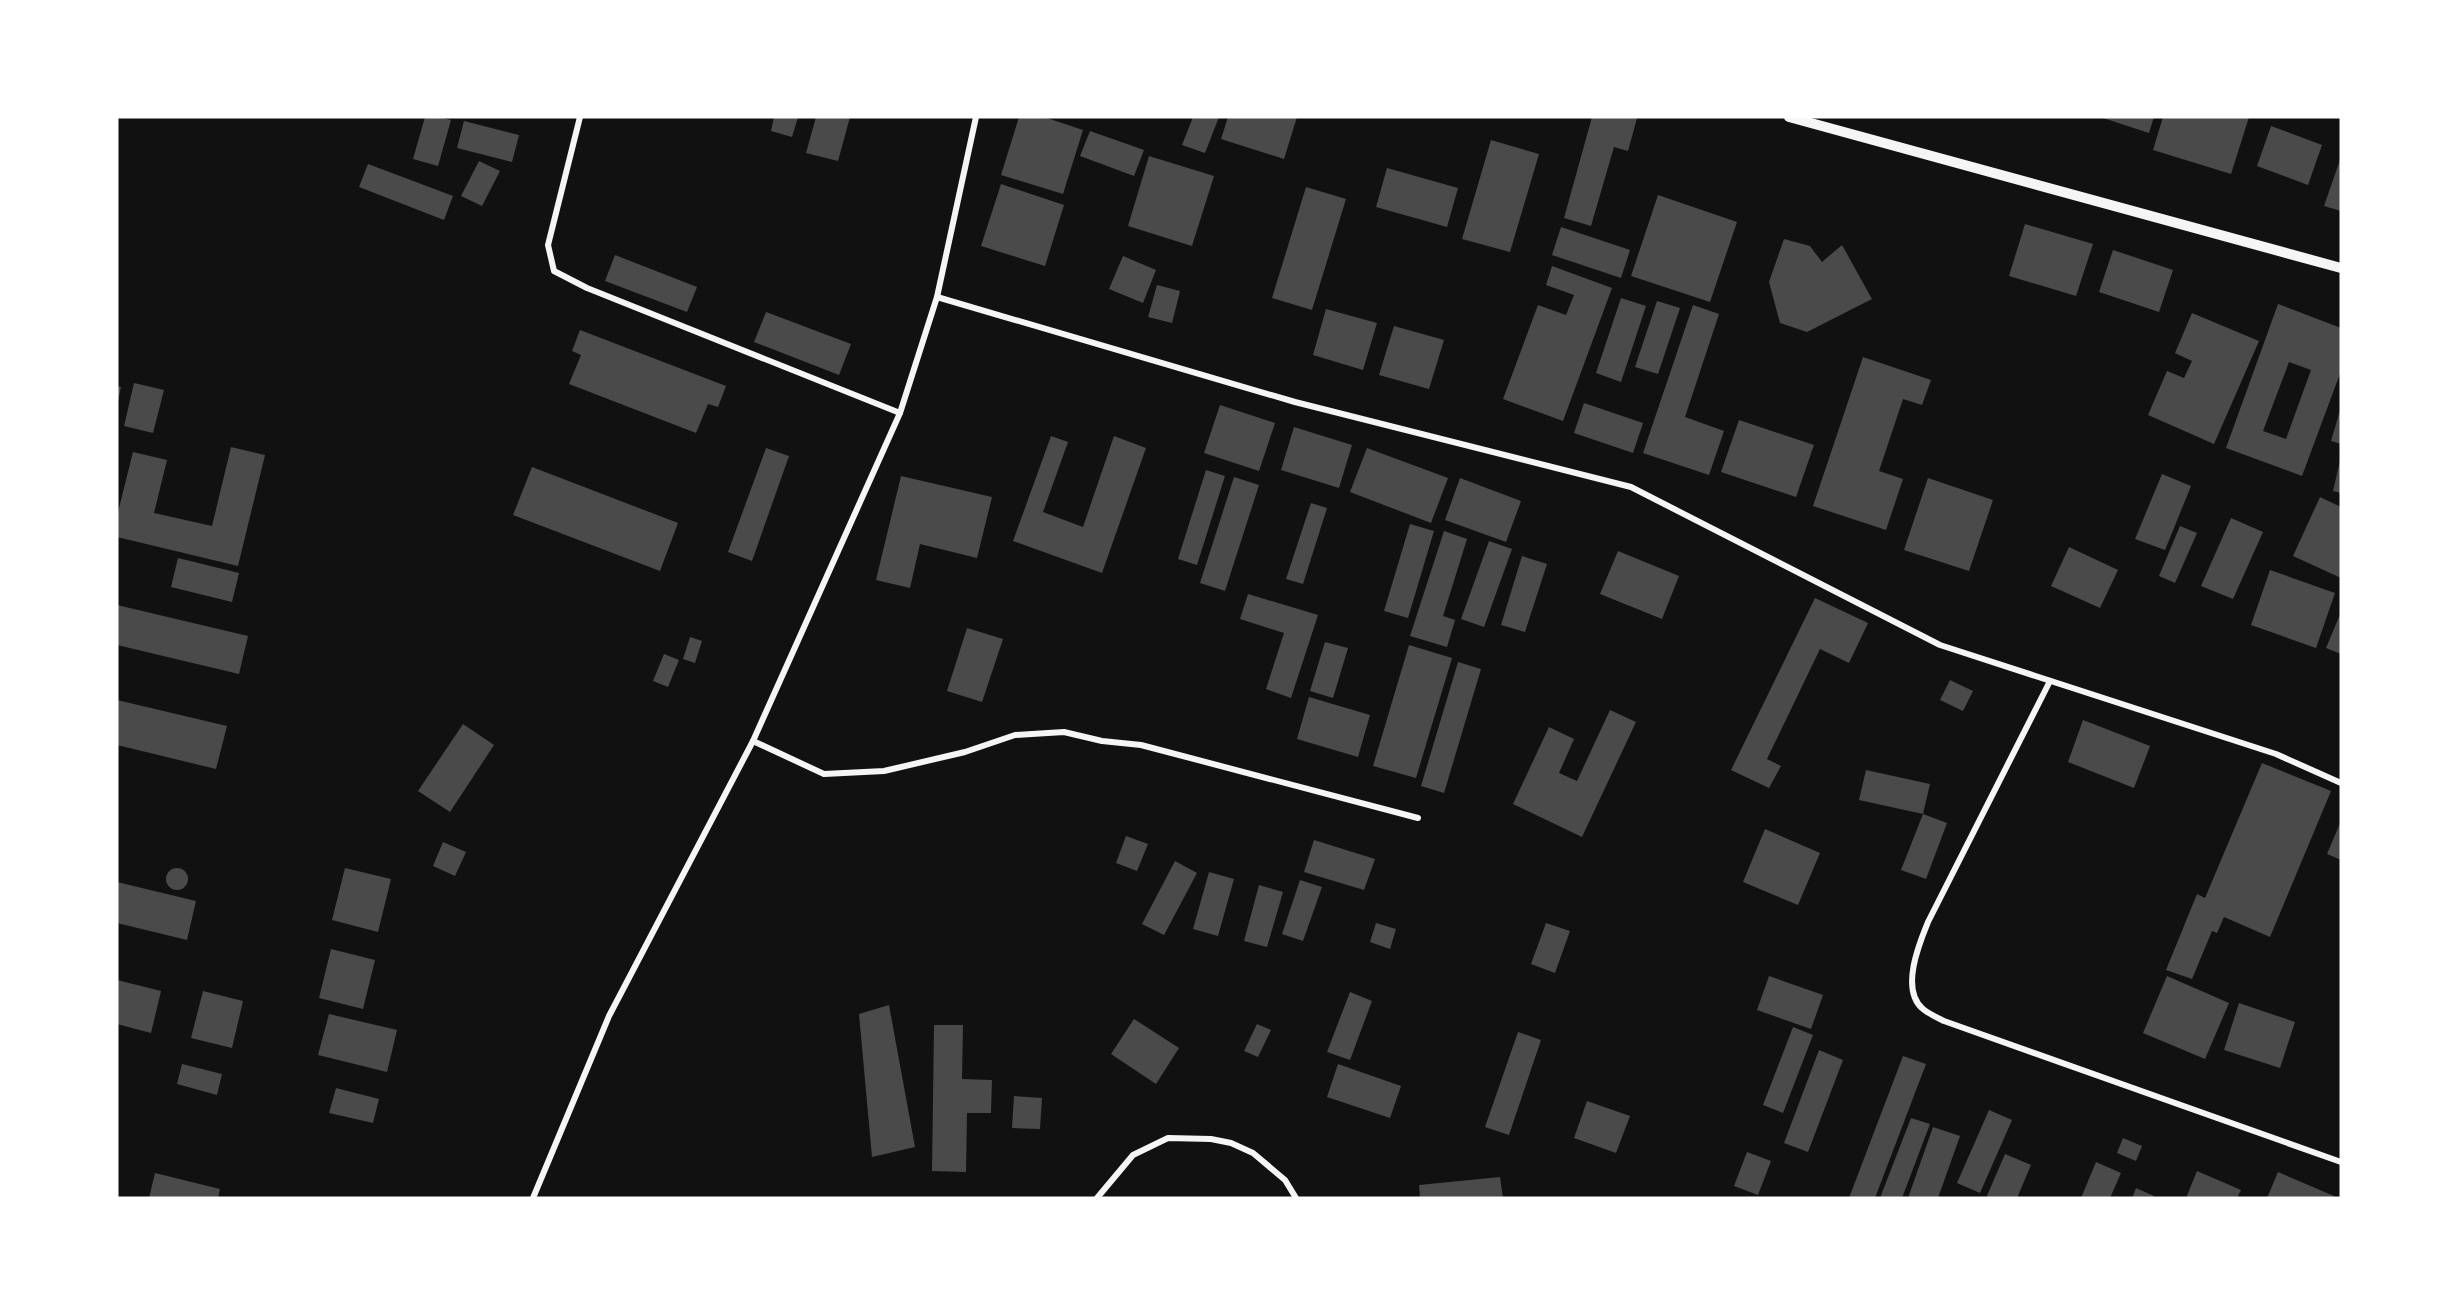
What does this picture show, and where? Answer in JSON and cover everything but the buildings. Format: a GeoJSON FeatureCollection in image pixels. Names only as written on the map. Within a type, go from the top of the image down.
{"type":"FeatureCollection","features":[{"type":"Feature","properties":{"kind":"street"},"geometry":{"type":"LineString","coordinates":[[580,117],[548,245],[554,271],[587,288],[900,413]]}},
{"type":"Feature","properties":{"kind":"street"},"geometry":{"type":"LineString","coordinates":[[533,1198],[609,1016],[753,741],[900,413],[937,297],[976,117]]}},
{"type":"Feature","properties":{"kind":"street"},"geometry":{"type":"LineString","coordinates":[[1789,117],[2341,268]]}},
{"type":"Feature","properties":{"kind":"street"},"geometry":{"type":"LineString","coordinates":[[937,297],[1295,402],[1631,487],[1940,645],[2276,754],[2341,783]]}},
{"type":"Feature","properties":{"kind":"street"},"geometry":{"type":"LineString","coordinates":[[2050,681],[1928,922],[1913,960],[1913,989],[1921,1008],[1944,1021],[2341,1162]]}},
{"type":"Feature","properties":{"kind":"street"},"geometry":{"type":"LineString","coordinates":[[753,741],[824,774],[884,771],[929,762],[1015,735],[1064,732],[1102,741],[1141,745],[1418,818]]}},
{"type":"Feature","properties":{"kind":"street"},"geometry":{"type":"LineString","coordinates":[[1097,1198],[1133,1155],[1168,1138],[1232,1143],[1253,1153],[1285,1180],[1296,1198]]}}]}
